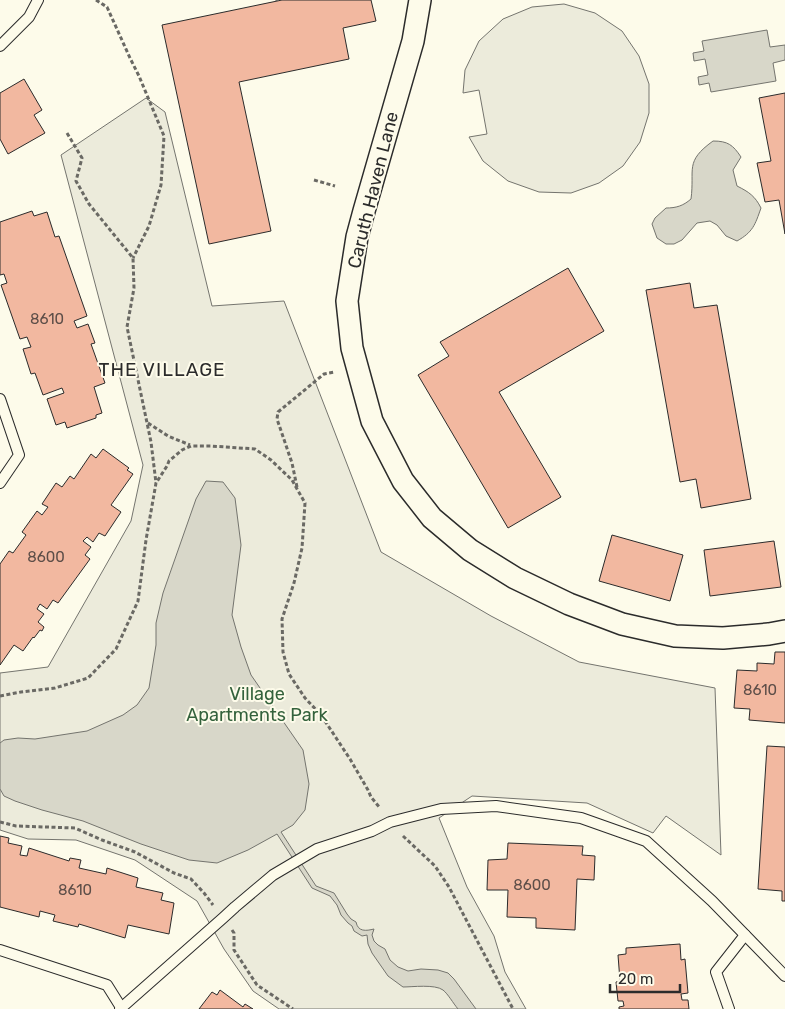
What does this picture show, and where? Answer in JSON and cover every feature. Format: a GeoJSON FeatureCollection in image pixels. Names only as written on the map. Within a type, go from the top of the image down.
{"type":"FeatureCollection","features":[{"type":"Feature","properties":{"kind":"street","name":"Caruth Haven Lane"},"geometry":{"type":"LineString","coordinates":[[420,0],[414,41],[360,228],[347,301],[352,348],[372,421],[403,481],[432,518],[470,550],[515,578],[568,604],[622,624],[675,636],[723,638],[769,634],[785,630]]}},
{"type":"Feature","properties":{"kind":"lane"},"geometry":{"type":"LineString","coordinates":[[0,46],[29,17],[38,0]]}},
{"type":"Feature","properties":{"kind":"lane"},"geometry":{"type":"LineString","coordinates":[[0,399],[19,455],[0,483]]}},
{"type":"Feature","properties":{"kind":"lane"},"geometry":{"type":"LineString","coordinates":[[0,950],[107,985],[122,1009],[234,907],[273,875],[317,849],[372,831],[390,822],[442,809],[496,806],[581,818],[646,841],[712,901],[785,976]]}},
{"type":"Feature","properties":{"kind":"lane"},"geometry":{"type":"LineString","coordinates":[[729,1009],[716,972],[745,935]]}},
{"type":"Feature","properties":{"kind":"path"},"geometry":{"type":"LineString","coordinates":[[0,696],[55,688],[88,678],[116,649],[138,601],[156,483],[151,442],[127,327],[134,288],[133,258],[149,226],[161,185],[164,136],[107,7],[96,0]]}},
{"type":"Feature","properties":{"kind":"path"},"geometry":{"type":"LineString","coordinates":[[66,134],[82,158],[76,181],[89,204],[133,258]]}},
{"type":"Feature","properties":{"kind":"path"},"geometry":{"type":"LineString","coordinates":[[314,180],[334,186]]}},
{"type":"Feature","properties":{"kind":"path"},"geometry":{"type":"LineString","coordinates":[[298,490],[292,463],[277,419],[278,412],[324,374],[338,371]]}},
{"type":"Feature","properties":{"kind":"path"},"geometry":{"type":"LineString","coordinates":[[147,422],[168,436],[191,446],[255,449],[271,460],[292,480],[305,503],[302,548],[294,583],[282,618],[283,652],[289,674],[305,698],[321,715],[350,759],[371,797],[390,822],[435,866],[449,887],[513,1009]]}},
{"type":"Feature","properties":{"kind":"path"},"geometry":{"type":"LineString","coordinates":[[156,483],[169,461],[182,450],[191,446]]}},
{"type":"Feature","properties":{"kind":"path"},"geometry":{"type":"LineString","coordinates":[[0,822],[16,826],[75,828],[135,852],[191,879],[234,933],[234,950],[257,985],[293,1009]]}},
{"type":"Feature","properties":{"kind":"green space"},"geometry":{"type":"Polygon","coordinates":[[[564,4],[595,13],[622,31],[639,56],[649,84],[649,113],[640,142],[623,166],[599,183],[571,193],[539,192],[508,181],[483,161],[469,137],[487,134],[479,90],[463,93],[465,70],[479,41],[503,19],[532,7],[564,4]]]}},
{"type":"Feature","properties":{"kind":"green space","name":"Village Apartments Park"},"geometry":{"type":"Polygon","coordinates":[[[146,98],[165,112],[212,306],[284,301],[381,552],[491,616],[579,662],[715,688],[721,855],[666,816],[653,833],[587,803],[472,796],[439,818],[467,887],[494,936],[505,972],[526,1009],[279,1009],[253,991],[224,949],[197,901],[135,860],[76,840],[28,839],[0,830],[0,673],[48,667],[131,521],[143,465],[61,155],[146,98]]]}},
{"type":"Feature","properties":{"kind":"shaded area"},"geometry":{"type":"Polygon","coordinates":[[[767,30],[770,47],[785,45],[785,60],[773,63],[776,81],[711,92],[709,83],[699,85],[698,77],[708,75],[705,59],[694,61],[693,53],[704,51],[702,41],[767,30]]]}},
{"type":"Feature","properties":{"kind":"shaded area"},"geometry":{"type":"Polygon","coordinates":[[[713,141],[730,144],[741,157],[733,170],[737,186],[751,195],[761,208],[755,224],[747,234],[737,241],[726,236],[717,225],[710,221],[697,223],[682,240],[674,244],[666,244],[657,238],[652,224],[655,218],[666,208],[679,206],[691,199],[694,161],[704,148],[713,141]]]}},
{"type":"Feature","properties":{"kind":"shaded area"},"geometry":{"type":"Polygon","coordinates":[[[206,481],[223,482],[235,498],[241,545],[232,615],[251,675],[303,750],[309,784],[305,810],[293,825],[281,832],[316,886],[334,893],[347,914],[356,922],[360,929],[374,929],[372,935],[374,941],[385,949],[390,960],[398,967],[408,971],[421,969],[438,970],[448,973],[476,1009],[458,1009],[447,994],[439,988],[429,986],[403,987],[388,976],[372,953],[367,935],[362,936],[354,931],[352,926],[341,915],[337,905],[330,896],[312,888],[277,834],[248,850],[217,863],[189,860],[141,844],[83,821],[15,801],[4,796],[0,789],[0,743],[4,740],[18,738],[35,739],[87,731],[123,715],[137,705],[149,688],[156,645],[156,623],[163,593],[196,499],[206,481]]]}},
{"type":"Feature","properties":{"kind":"building"},"geometry":{"type":"Polygon","coordinates":[[[282,0],[371,0],[376,21],[343,28],[349,59],[239,82],[271,231],[209,244],[162,25],[282,0]]]}},
{"type":"Feature","properties":{"kind":"building"},"geometry":{"type":"Polygon","coordinates":[[[24,79],[42,110],[34,115],[45,133],[8,154],[0,139],[0,93],[24,79]]]}},
{"type":"Feature","properties":{"kind":"building"},"geometry":{"type":"Polygon","coordinates":[[[785,93],[785,234],[779,200],[765,202],[757,163],[771,161],[759,98],[785,93]]]}},
{"type":"Feature","properties":{"kind":"building"},"geometry":{"type":"Polygon","coordinates":[[[32,211],[34,216],[47,212],[55,237],[59,236],[87,316],[74,321],[77,328],[88,324],[95,343],[91,344],[105,383],[94,387],[102,413],[96,415],[96,418],[67,428],[65,422],[56,425],[47,399],[64,393],[62,388],[43,395],[35,373],[31,374],[23,349],[31,347],[27,337],[20,339],[1,285],[7,283],[4,274],[0,275],[0,222],[32,211]]]}},
{"type":"Feature","properties":{"kind":"building"},"geometry":{"type":"Polygon","coordinates":[[[568,268],[604,331],[499,392],[561,497],[508,528],[418,375],[449,356],[440,342],[568,268]]]}},
{"type":"Feature","properties":{"kind":"building"},"geometry":{"type":"Polygon","coordinates":[[[690,283],[694,308],[717,305],[751,499],[701,508],[696,479],[680,482],[646,290],[690,283]]]}},
{"type":"Feature","properties":{"kind":"building"},"geometry":{"type":"Polygon","coordinates":[[[103,449],[129,468],[127,470],[133,474],[111,505],[121,512],[105,536],[99,533],[93,542],[87,537],[83,541],[91,547],[85,555],[90,559],[58,603],[53,600],[47,609],[40,604],[37,609],[44,614],[38,622],[44,627],[42,631],[40,630],[33,637],[23,651],[14,645],[0,665],[0,564],[9,551],[13,553],[26,535],[22,532],[37,511],[42,515],[48,507],[42,504],[56,483],[62,487],[70,476],[74,479],[91,454],[96,458],[103,449]]]}},
{"type":"Feature","properties":{"kind":"building"},"geometry":{"type":"Polygon","coordinates":[[[612,535],[683,555],[670,601],[599,581],[612,535]]]}},
{"type":"Feature","properties":{"kind":"building"},"geometry":{"type":"Polygon","coordinates":[[[774,541],[781,587],[710,596],[704,550],[774,541]]]}},
{"type":"Feature","properties":{"kind":"building"},"geometry":{"type":"Polygon","coordinates":[[[775,652],[785,652],[785,723],[749,720],[750,709],[734,708],[737,670],[757,671],[757,663],[774,664],[775,652]]]}},
{"type":"Feature","properties":{"kind":"building"},"geometry":{"type":"Polygon","coordinates":[[[767,746],[785,747],[785,901],[782,901],[782,891],[758,889],[767,746]]]}},
{"type":"Feature","properties":{"kind":"building"},"geometry":{"type":"Polygon","coordinates":[[[0,836],[9,838],[8,843],[22,846],[20,855],[27,856],[29,848],[69,861],[70,858],[81,860],[79,868],[106,874],[107,868],[138,878],[136,887],[163,893],[161,900],[174,903],[169,934],[128,925],[125,938],[79,924],[78,927],[53,921],[55,915],[40,911],[39,917],[0,907],[0,836]]]}},
{"type":"Feature","properties":{"kind":"building"},"geometry":{"type":"Polygon","coordinates":[[[508,843],[583,846],[582,855],[595,856],[594,880],[577,879],[575,930],[536,928],[536,918],[507,917],[508,890],[487,890],[488,860],[507,859],[508,843]]]}},
{"type":"Feature","properties":{"kind":"building"},"geometry":{"type":"Polygon","coordinates":[[[680,944],[681,960],[685,959],[688,993],[681,994],[682,1000],[688,1000],[689,1009],[619,1009],[619,1007],[624,1006],[623,1001],[618,1001],[616,982],[620,981],[618,955],[626,954],[626,948],[680,944]]]}},
{"type":"Feature","properties":{"kind":"building"},"geometry":{"type":"Polygon","coordinates":[[[220,990],[243,1007],[245,1004],[253,1009],[199,1009],[212,992],[217,995],[220,990]]]}},
{"type":"Feature","properties":{"kind":"district","name":"THE VILLAGE"},"geometry":{"type":"Point","coordinates":[162,369]}}]}
